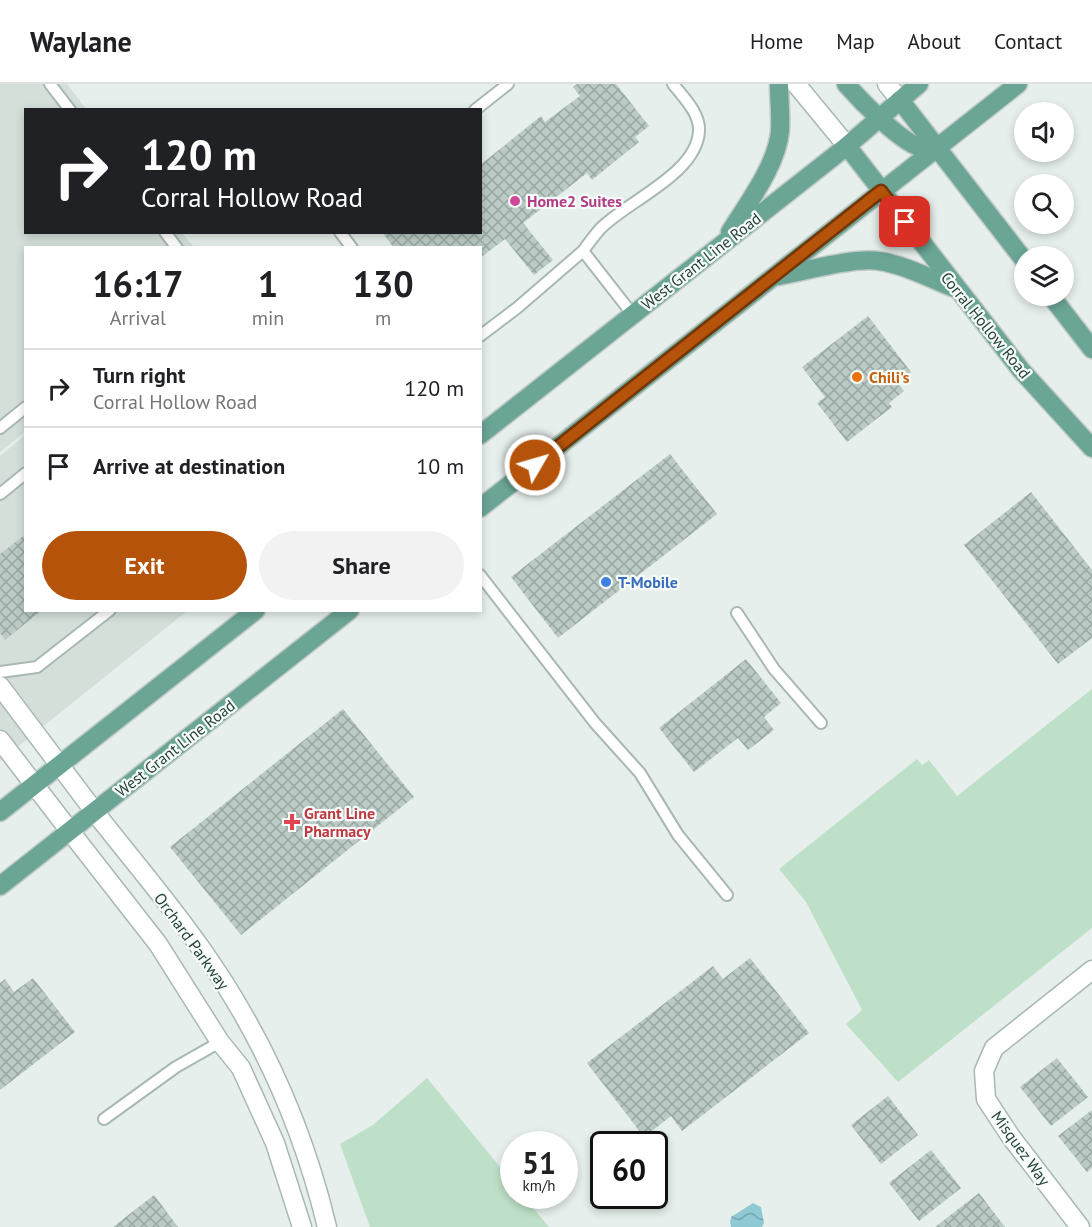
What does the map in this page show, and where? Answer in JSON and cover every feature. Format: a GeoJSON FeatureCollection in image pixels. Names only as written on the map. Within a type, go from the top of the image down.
{"type":"FeatureCollection","features":[{"type":"Feature","properties":{"kind":"main road"},"geometry":{"type":"LineString","coordinates":[[723,243],[764,177],[780,133],[779,84]]}},
{"type":"Feature","properties":{"kind":"main road"},"geometry":{"type":"LineString","coordinates":[[846,84],[880,118],[910,143],[924,149],[937,147]]}},
{"type":"Feature","properties":{"kind":"main road","name":"West Grant Line Road"},"geometry":{"type":"LineString","coordinates":[[482,433],[847,146],[919,84]]}},
{"type":"Feature","properties":{"kind":"main road"},"geometry":{"type":"LineString","coordinates":[[482,506],[1018,84]]}},
{"type":"Feature","properties":{"kind":"main road"},"geometry":{"type":"LineString","coordinates":[[900,100],[1014,247]]}},
{"type":"Feature","properties":{"kind":"main road","name":"Corral Hollow Road"},"geometry":{"type":"LineString","coordinates":[[847,146],[1021,370],[1092,448]]}},
{"type":"Feature","properties":{"kind":"main road"},"geometry":{"type":"LineString","coordinates":[[774,277],[860,261],[878,261],[957,289]]}},
{"type":"Feature","properties":{"kind":"main road"},"geometry":{"type":"LineString","coordinates":[[1059,306],[1092,348]]}},
{"type":"Feature","properties":{"kind":"main road"},"geometry":{"type":"LineString","coordinates":[[0,812],[253,612]]}},
{"type":"Feature","properties":{"kind":"main road","name":"West Grant Line Road"},"geometry":{"type":"LineString","coordinates":[[0,886],[347,612]]}},
{"type":"Feature","properties":{"kind":"street","name":"Corral Hollow Road"},"geometry":{"type":"LineString","coordinates":[[796,84],[847,146]]}},
{"type":"Feature","properties":{"kind":"street"},"geometry":{"type":"LineString","coordinates":[[887,84],[900,100]]}},
{"type":"Feature","properties":{"kind":"street","name":"Orchard Parkway"},"geometry":{"type":"LineString","coordinates":[[0,686],[199,946],[241,1010],[280,1089],[299,1134],[327,1227]]}},
{"type":"Feature","properties":{"kind":"street","name":"Orchard Parkway"},"geometry":{"type":"LineString","coordinates":[[0,740],[158,944],[220,1042],[241,1068],[261,1108],[290,1185],[302,1227]]}},
{"type":"Feature","properties":{"kind":"street","name":"Misquez Way"},"geometry":{"type":"LineString","coordinates":[[1080,1227],[1011,1137],[987,1099],[984,1071],[994,1048],[1092,970]]}},
{"type":"Feature","properties":{"kind":"lane"},"geometry":{"type":"LineString","coordinates":[[50,84],[68,108]]}},
{"type":"Feature","properties":{"kind":"lane"},"geometry":{"type":"LineString","coordinates":[[478,108],[508,84]]}},
{"type":"Feature","properties":{"kind":"lane"},"geometry":{"type":"LineString","coordinates":[[482,334],[517,308],[583,251],[601,228],[680,168],[693,152],[700,130],[694,111],[673,84]]}},
{"type":"Feature","properties":{"kind":"lane"},"geometry":{"type":"LineString","coordinates":[[583,251],[633,315]]}},
{"type":"Feature","properties":{"kind":"lane"},"geometry":{"type":"LineString","coordinates":[[0,428],[24,409]]}},
{"type":"Feature","properties":{"kind":"lane"},"geometry":{"type":"LineString","coordinates":[[0,494],[24,475]]}},
{"type":"Feature","properties":{"kind":"lane"},"geometry":{"type":"LineString","coordinates":[[482,578],[595,723],[640,773],[678,835],[727,895]]}},
{"type":"Feature","properties":{"kind":"lane"},"geometry":{"type":"LineString","coordinates":[[0,672],[37,668],[107,612]]}},
{"type":"Feature","properties":{"kind":"lane"},"geometry":{"type":"LineString","coordinates":[[737,613],[774,669],[821,723]]}},
{"type":"Feature","properties":{"kind":"lane"},"geometry":{"type":"LineString","coordinates":[[104,1119],[176,1067],[220,1042]]}},
{"type":"Feature","properties":{"kind":"shaded area"},"geometry":{"type":"Polygon","coordinates":[[[0,84],[67,84],[85,108],[24,108],[24,234],[183,234],[193,246],[24,246],[24,433],[0,452],[0,84]]]}},
{"type":"Feature","properties":{"kind":"shaded area"},"geometry":{"type":"Polygon","coordinates":[[[24,436],[24,612],[186,612],[0,761],[0,456],[24,436]]]}},
{"type":"Feature","properties":{"kind":"green space"},"geometry":{"type":"Polygon","coordinates":[[[1092,689],[1092,928],[898,1082],[846,1024],[862,1010],[806,902],[779,869],[917,759],[922,765],[929,760],[957,796],[1092,689]]]}},
{"type":"Feature","properties":{"kind":"green space"},"geometry":{"type":"Polygon","coordinates":[[[427,1078],[500,1167],[500,1209],[534,1209],[549,1227],[370,1227],[340,1144],[373,1125],[427,1078]]]}},
{"type":"Feature","properties":{"kind":"water"},"geometry":{"type":"Polygon","coordinates":[[[753,1203],[761,1207],[764,1223],[762,1227],[731,1227],[731,1217],[753,1203]]]}},
{"type":"Feature","properties":{"kind":"building","name":"Home2 Suites"},"geometry":{"type":"Polygon","coordinates":[[[577,84],[616,84],[649,126],[635,137],[639,142],[592,180],[587,173],[523,223],[553,260],[534,275],[505,239],[482,256],[482,246],[392,246],[384,234],[482,234],[482,163],[541,116],[545,122],[580,96],[573,87],[577,84]]]}},
{"type":"Feature","properties":{"kind":"building","name":"Chili's"},"geometry":{"type":"Polygon","coordinates":[[[868,316],[911,372],[898,383],[904,391],[889,403],[892,407],[847,442],[817,403],[825,397],[802,367],[868,316]]]}},
{"type":"Feature","properties":{"kind":"building"},"geometry":{"type":"Polygon","coordinates":[[[670,454],[717,514],[558,638],[511,577],[670,454]]]}},
{"type":"Feature","properties":{"kind":"building"},"geometry":{"type":"Polygon","coordinates":[[[1031,492],[1092,570],[1092,638],[1058,664],[964,545],[1031,492]]]}},
{"type":"Feature","properties":{"kind":"building"},"geometry":{"type":"Polygon","coordinates":[[[24,536],[24,612],[40,612],[5,640],[0,633],[0,554],[24,536]]]}},
{"type":"Feature","properties":{"kind":"building"},"geometry":{"type":"Polygon","coordinates":[[[746,659],[781,703],[764,717],[774,730],[748,750],[738,738],[694,772],[659,728],[746,659]]]}},
{"type":"Feature","properties":{"kind":"building","name":"Grant Line Pharmacy"},"geometry":{"type":"Polygon","coordinates":[[[343,709],[414,797],[241,935],[170,847],[343,709]]]}},
{"type":"Feature","properties":{"kind":"building"},"geometry":{"type":"Polygon","coordinates":[[[750,958],[809,1033],[682,1131],[671,1116],[652,1131],[639,1131],[587,1063],[713,966],[723,979],[750,958]]]}},
{"type":"Feature","properties":{"kind":"building"},"geometry":{"type":"Polygon","coordinates":[[[33,978],[75,1032],[0,1090],[0,983],[5,979],[14,992],[33,978]]]}},
{"type":"Feature","properties":{"kind":"building"},"geometry":{"type":"Polygon","coordinates":[[[1057,1058],[1088,1097],[1051,1126],[1020,1087],[1057,1058]]]}},
{"type":"Feature","properties":{"kind":"building"},"geometry":{"type":"Polygon","coordinates":[[[888,1096],[918,1135],[881,1164],[851,1125],[888,1096]]]}},
{"type":"Feature","properties":{"kind":"building"},"geometry":{"type":"Polygon","coordinates":[[[1092,1110],[1092,1168],[1087,1172],[1058,1136],[1092,1110]]]}},
{"type":"Feature","properties":{"kind":"building"},"geometry":{"type":"Polygon","coordinates":[[[931,1150],[961,1188],[919,1221],[889,1183],[931,1150]]]}},
{"type":"Feature","properties":{"kind":"building"},"geometry":{"type":"Polygon","coordinates":[[[979,1193],[1005,1227],[935,1227],[979,1193]]]}},
{"type":"Feature","properties":{"kind":"building"},"geometry":{"type":"Polygon","coordinates":[[[154,1195],[178,1227],[113,1227],[154,1195]]]}},
{"type":"Feature","properties":{"kind":"place","name":"Home2 Suites"},"geometry":{"type":"Point","coordinates":[515,201]}},
{"type":"Feature","properties":{"kind":"place","name":"Chili's"},"geometry":{"type":"Point","coordinates":[857,377]}},
{"type":"Feature","properties":{"kind":"place","name":"T-Mobile"},"geometry":{"type":"Point","coordinates":[606,582]}},
{"type":"Feature","properties":{"kind":"place","name":"Grant Line Pharmacy"},"geometry":{"type":"Point","coordinates":[292,822]}},
{"type":"Feature","properties":{"kind":"route"},"geometry":{"type":"LineString","coordinates":[[535,465],[881,191],[905,222]]}}]}
